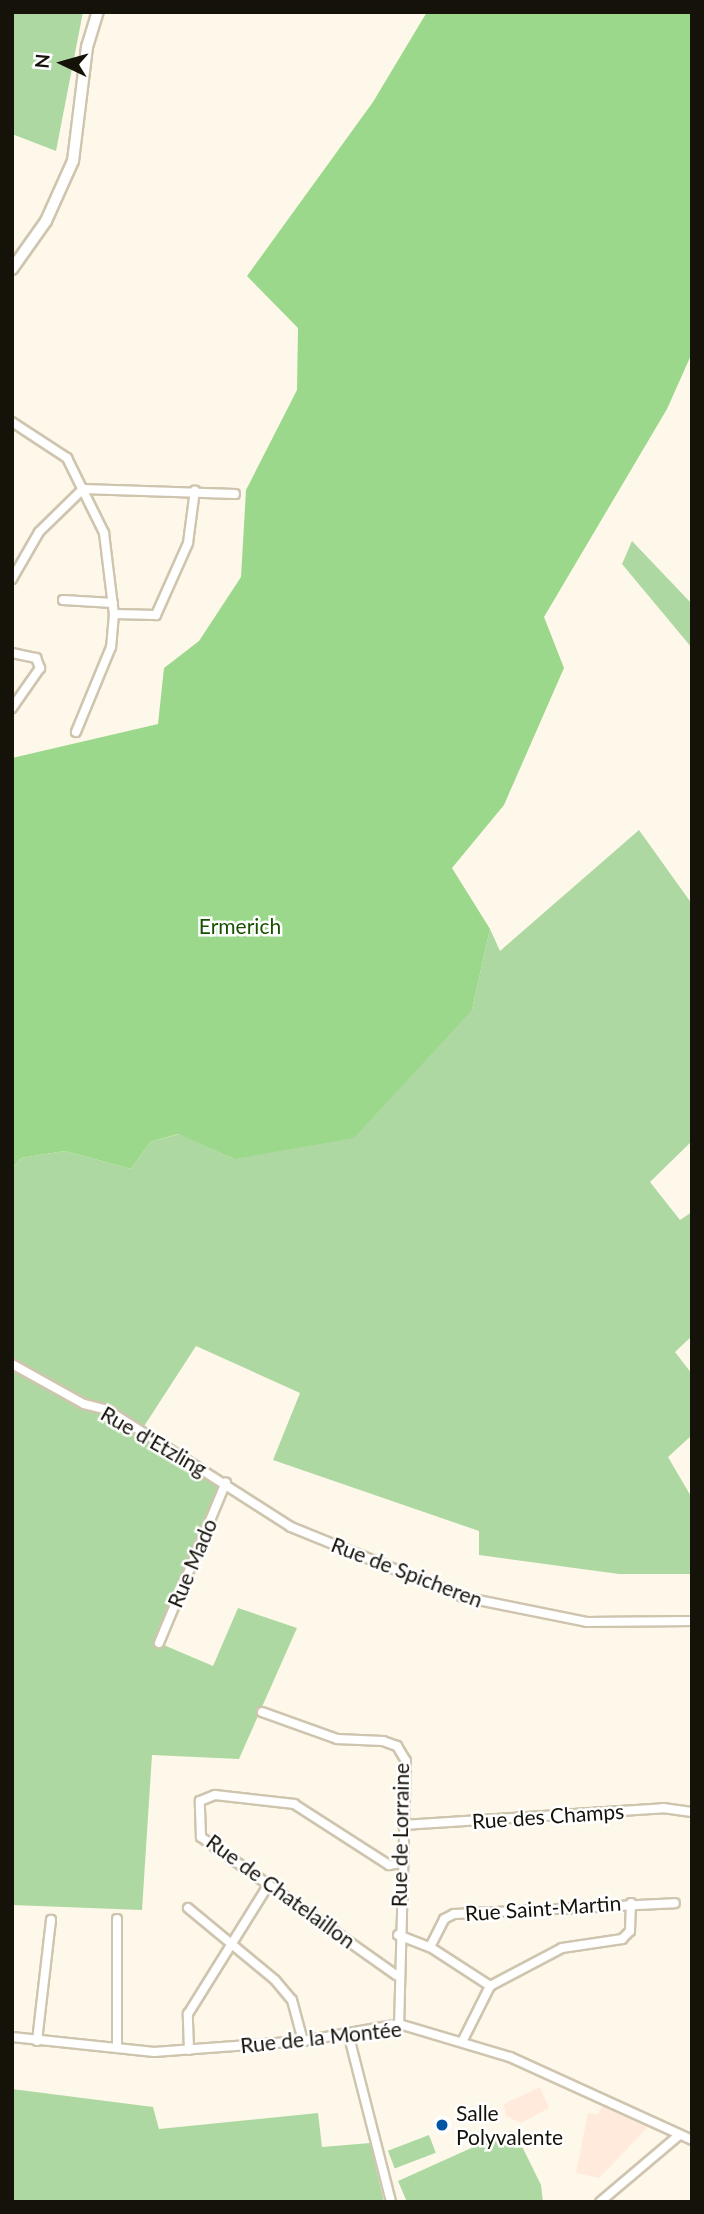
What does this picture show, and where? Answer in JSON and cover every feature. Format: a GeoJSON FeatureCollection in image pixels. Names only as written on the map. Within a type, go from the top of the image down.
{"type":"FeatureCollection","features":[{"type":"Feature","properties":{"kind":"main road"},"geometry":{"type":"LineString","coordinates":[[12,269],[46,220],[73,161],[87,47],[98,12]]}},
{"type":"Feature","properties":{"kind":"street"},"geometry":{"type":"LineString","coordinates":[[12,422],[67,458],[104,533],[114,614],[101,682],[76,733]]}},
{"type":"Feature","properties":{"kind":"street"},"geometry":{"type":"LineString","coordinates":[[12,579],[39,532],[83,489],[195,490],[235,494]]}},
{"type":"Feature","properties":{"kind":"street"},"geometry":{"type":"LineString","coordinates":[[114,614],[156,615],[187,543],[195,490]]}},
{"type":"Feature","properties":{"kind":"street"},"geometry":{"type":"LineString","coordinates":[[63,600],[113,603]]}},
{"type":"Feature","properties":{"kind":"street"},"geometry":{"type":"LineString","coordinates":[[12,653],[36,658],[40,668],[12,708]]}},
{"type":"Feature","properties":{"kind":"street","name":"Rue d'Etzling"},"geometry":{"type":"LineString","coordinates":[[12,1364],[84,1404],[108,1410],[226,1482],[291,1527]]}},
{"type":"Feature","properties":{"kind":"street","name":"Rue Mado"},"geometry":{"type":"LineString","coordinates":[[159,1643],[226,1482]]}},
{"type":"Feature","properties":{"kind":"street","name":"Rue de Spicheren"},"geometry":{"type":"LineString","coordinates":[[291,1527],[479,1602],[587,1622],[692,1622]]}},
{"type":"Feature","properties":{"kind":"street","name":"Rue de Lorraine"},"geometry":{"type":"LineString","coordinates":[[262,1712],[337,1739],[397,1746],[406,1761],[396,1975],[399,2024]]}},
{"type":"Feature","properties":{"kind":"street","name":"Rue de Chatelaillon"},"geometry":{"type":"LineString","coordinates":[[396,1975],[201,1837],[200,1801],[215,1794],[293,1804],[389,1865],[401,1863]]}},
{"type":"Feature","properties":{"kind":"street","name":"Rue des Champs"},"geometry":{"type":"LineString","coordinates":[[403,1825],[663,1808],[692,1812]]}},
{"type":"Feature","properties":{"kind":"street"},"geometry":{"type":"LineString","coordinates":[[189,2050],[188,2014],[269,1884]]}},
{"type":"Feature","properties":{"kind":"street"},"geometry":{"type":"LineString","coordinates":[[463,2040],[490,1986],[562,1948],[622,1939],[630,1931],[631,1903]]}},
{"type":"Feature","properties":{"kind":"street","name":"Rue Saint-Martin"},"geometry":{"type":"LineString","coordinates":[[430,1947],[444,1919],[454,1914],[631,1903],[675,1903]]}},
{"type":"Feature","properties":{"kind":"street"},"geometry":{"type":"LineString","coordinates":[[188,1908],[231,1943],[292,2000],[303,2041]]}},
{"type":"Feature","properties":{"kind":"street"},"geometry":{"type":"LineString","coordinates":[[117,1919],[117,2048]]}},
{"type":"Feature","properties":{"kind":"street"},"geometry":{"type":"LineString","coordinates":[[37,2041],[51,1920]]}},
{"type":"Feature","properties":{"kind":"street"},"geometry":{"type":"LineString","coordinates":[[398,1935],[430,1947],[490,1986]]}},
{"type":"Feature","properties":{"kind":"street","name":"Rue de la Montée"},"geometry":{"type":"LineString","coordinates":[[12,2037],[117,2048],[189,2050],[303,2041],[399,2024],[463,2040],[556,2076],[678,2136],[692,2140]]}},
{"type":"Feature","properties":{"kind":"street"},"geometry":{"type":"LineString","coordinates":[[348,2033],[391,2202]]}},
{"type":"Feature","properties":{"kind":"street"},"geometry":{"type":"LineString","coordinates":[[600,2202],[678,2136]]}},
{"type":"Feature","properties":{"kind":"shaded area"},"geometry":{"type":"Polygon","coordinates":[[[540,2087],[549,2108],[521,2123],[506,2116],[504,2104],[540,2087]]]}},
{"type":"Feature","properties":{"kind":"shaded area"},"geometry":{"type":"Polygon","coordinates":[[[602,2106],[648,2127],[599,2178],[576,2173],[588,2113],[598,2114],[602,2106]]]}},
{"type":"Feature","properties":{"kind":"green space"},"geometry":{"type":"Polygon","coordinates":[[[12,12],[83,12],[56,151],[12,134],[12,12]]]}},
{"type":"Feature","properties":{"kind":"green space","name":"Ermerich"},"geometry":{"type":"Polygon","coordinates":[[[427,12],[692,12],[692,353],[667,409],[544,617],[564,668],[504,805],[452,868],[490,929],[472,1010],[354,1138],[234,1159],[178,1134],[150,1142],[131,1169],[65,1151],[21,1158],[12,1168],[12,758],[158,724],[164,668],[199,641],[241,577],[246,490],[297,390],[298,328],[247,276],[373,102],[427,12]]]}},
{"type":"Feature","properties":{"kind":"green space"},"geometry":{"type":"Polygon","coordinates":[[[632,541],[692,604],[692,648],[622,564],[632,541]]]}},
{"type":"Feature","properties":{"kind":"green space"},"geometry":{"type":"Polygon","coordinates":[[[639,830],[692,904],[692,1141],[650,1182],[680,1220],[692,1212],[692,1336],[675,1352],[692,1374],[692,1435],[668,1457],[692,1498],[692,1574],[619,1574],[479,1555],[479,1531],[273,1460],[300,1393],[196,1346],[139,1434],[226,1482],[159,1643],[213,1666],[238,1608],[297,1628],[239,1759],[152,1755],[142,1910],[12,1905],[12,1168],[21,1158],[65,1151],[131,1169],[150,1142],[179,1134],[234,1159],[472,1010],[490,929],[500,951],[639,830]]]}},
{"type":"Feature","properties":{"kind":"green space"},"geometry":{"type":"Polygon","coordinates":[[[12,2089],[153,2107],[159,2129],[318,2113],[322,2147],[370,2143],[384,2202],[12,2202],[12,2089]]]}},
{"type":"Feature","properties":{"kind":"green space"},"geometry":{"type":"Polygon","coordinates":[[[509,2131],[515,2132],[541,2185],[543,2202],[407,2202],[398,2181],[509,2131]]]}},
{"type":"Feature","properties":{"kind":"green space"},"geometry":{"type":"Polygon","coordinates":[[[429,2135],[436,2153],[395,2169],[388,2151],[429,2135]]]}},
{"type":"Feature","properties":{"kind":"place","name":"Salle Polyvalente"},"geometry":{"type":"Point","coordinates":[442,2125]}}]}
